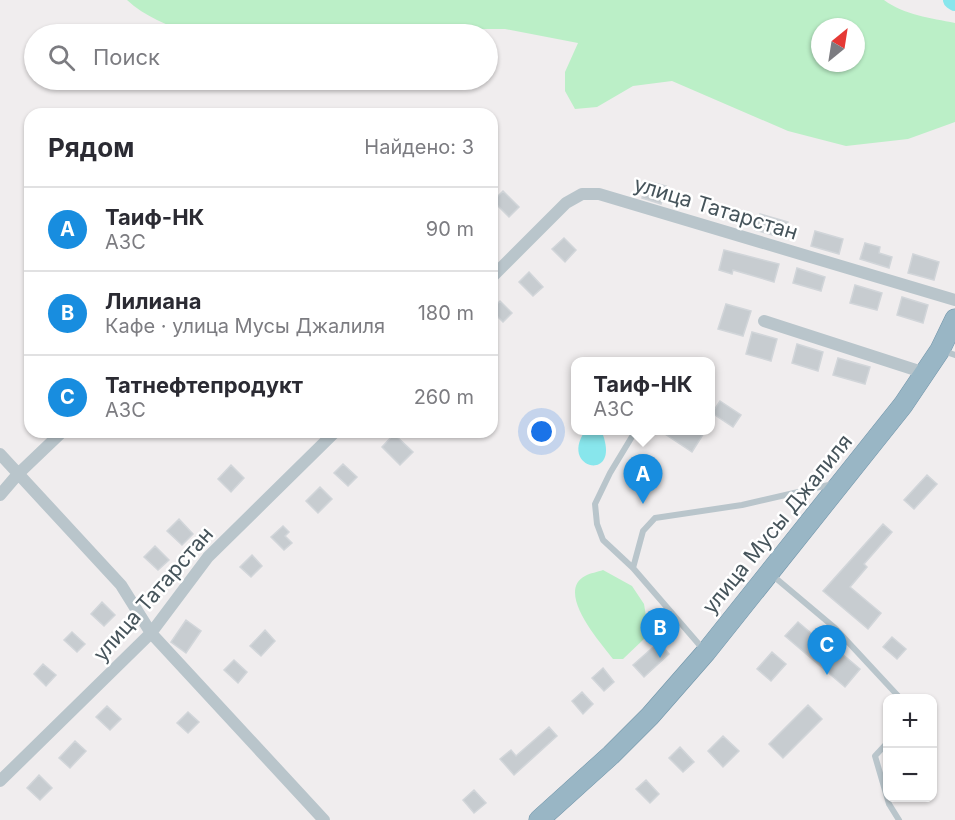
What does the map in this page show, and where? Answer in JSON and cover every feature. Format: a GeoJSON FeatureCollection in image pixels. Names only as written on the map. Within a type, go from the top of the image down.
{"type":"FeatureCollection","features":[{"type":"Feature","properties":{"kind":"highway","name":"улица Мусы Джалиля"},"geometry":{"type":"LineString","coordinates":[[539,820],[650,716],[706,652],[903,405],[925,373],[948,352],[955,319]]}},
{"type":"Feature","properties":{"kind":"street","name":"улица Татарстан"},"geometry":{"type":"LineString","coordinates":[[498,271],[566,203],[582,194],[599,194],[955,300]]}},
{"type":"Feature","properties":{"kind":"street"},"geometry":{"type":"LineString","coordinates":[[764,321],[925,373]]}},
{"type":"Feature","properties":{"kind":"street"},"geometry":{"type":"LineString","coordinates":[[0,495],[18,474],[56,438]]}},
{"type":"Feature","properties":{"kind":"street","name":"улица Татарстан"},"geometry":{"type":"LineString","coordinates":[[0,781],[150,633],[208,557],[329,438]]}},
{"type":"Feature","properties":{"kind":"street"},"geometry":{"type":"LineString","coordinates":[[0,454],[121,585],[150,633],[324,820]]}},
{"type":"Feature","properties":{"kind":"lane"},"geometry":{"type":"LineString","coordinates":[[633,435],[610,473],[595,504],[597,524],[603,540],[633,568],[706,652]]}},
{"type":"Feature","properties":{"kind":"lane"},"geometry":{"type":"LineString","coordinates":[[633,568],[643,531],[655,518],[742,505],[842,482]]}},
{"type":"Feature","properties":{"kind":"lane"},"geometry":{"type":"LineString","coordinates":[[769,573],[835,628],[895,694]]}},
{"type":"Feature","properties":{"kind":"lane"},"geometry":{"type":"LineString","coordinates":[[883,747],[875,756],[889,804],[898,820]]}},
{"type":"Feature","properties":{"kind":"green space"},"geometry":{"type":"Polygon","coordinates":[[[127,0],[884,0],[909,13],[955,23],[955,122],[908,139],[846,146],[788,131],[672,81],[633,86],[597,107],[575,109],[565,91],[565,72],[578,43],[498,29],[498,24],[166,24],[127,0]]]}},
{"type":"Feature","properties":{"kind":"green space"},"geometry":{"type":"Polygon","coordinates":[[[603,570],[632,586],[644,604],[648,628],[645,638],[623,659],[613,659],[591,630],[583,618],[575,593],[577,584],[585,576],[603,570]]]}},
{"type":"Feature","properties":{"kind":"water"},"geometry":{"type":"Polygon","coordinates":[[[583,435],[603,435],[606,454],[602,462],[589,465],[583,461],[579,453],[579,443],[583,435]]]}},
{"type":"Feature","properties":{"kind":"building"},"geometry":{"type":"Polygon","coordinates":[[[646,181],[666,186],[661,204],[642,198],[646,181]]]}},
{"type":"Feature","properties":{"kind":"building"},"geometry":{"type":"Polygon","coordinates":[[[503,191],[519,207],[509,217],[498,206],[498,196],[503,191]]]}},
{"type":"Feature","properties":{"kind":"building"},"geometry":{"type":"Polygon","coordinates":[[[760,214],[788,222],[783,238],[755,230],[760,214]]]}},
{"type":"Feature","properties":{"kind":"building"},"geometry":{"type":"Polygon","coordinates":[[[815,231],[843,239],[839,254],[811,246],[815,231]]]}},
{"type":"Feature","properties":{"kind":"building"},"geometry":{"type":"Polygon","coordinates":[[[564,238],[576,250],[565,262],[552,249],[564,238]]]}},
{"type":"Feature","properties":{"kind":"building"},"geometry":{"type":"Polygon","coordinates":[[[865,243],[880,247],[879,253],[892,257],[889,268],[860,259],[865,243]]]}},
{"type":"Feature","properties":{"kind":"building"},"geometry":{"type":"Polygon","coordinates":[[[724,250],[779,264],[774,282],[733,270],[732,274],[719,270],[724,250]]]}},
{"type":"Feature","properties":{"kind":"building"},"geometry":{"type":"Polygon","coordinates":[[[913,254],[939,262],[934,280],[908,273],[913,254]]]}},
{"type":"Feature","properties":{"kind":"building"},"geometry":{"type":"Polygon","coordinates":[[[797,268],[825,277],[821,291],[793,283],[797,268]]]}},
{"type":"Feature","properties":{"kind":"building"},"geometry":{"type":"Polygon","coordinates":[[[529,272],[543,287],[533,296],[519,282],[529,272]]]}},
{"type":"Feature","properties":{"kind":"building"},"geometry":{"type":"Polygon","coordinates":[[[855,285],[882,293],[877,310],[850,303],[855,285]]]}},
{"type":"Feature","properties":{"kind":"building"},"geometry":{"type":"Polygon","coordinates":[[[902,297],[928,305],[923,323],[897,315],[902,297]]]}},
{"type":"Feature","properties":{"kind":"building"},"geometry":{"type":"Polygon","coordinates":[[[500,301],[512,313],[503,322],[498,317],[500,301]]]}},
{"type":"Feature","properties":{"kind":"building"},"geometry":{"type":"Polygon","coordinates":[[[726,304],[751,311],[743,336],[718,329],[726,304]]]}},
{"type":"Feature","properties":{"kind":"building"},"geometry":{"type":"Polygon","coordinates":[[[752,332],[777,339],[771,361],[746,354],[752,332]]]}},
{"type":"Feature","properties":{"kind":"building"},"geometry":{"type":"Polygon","coordinates":[[[797,344],[823,352],[818,371],[792,363],[797,344]]]}},
{"type":"Feature","properties":{"kind":"building"},"geometry":{"type":"Polygon","coordinates":[[[838,358],[870,367],[865,384],[833,375],[838,358]]]}},
{"type":"Feature","properties":{"kind":"building"},"geometry":{"type":"Polygon","coordinates":[[[720,401],[741,415],[733,427],[715,415],[715,408],[720,401]]]}},
{"type":"Feature","properties":{"kind":"building"},"geometry":{"type":"Polygon","coordinates":[[[666,435],[703,435],[692,452],[666,435]]]}},
{"type":"Feature","properties":{"kind":"building"},"geometry":{"type":"Polygon","coordinates":[[[390,438],[398,438],[413,452],[400,465],[382,447],[390,438]]]}},
{"type":"Feature","properties":{"kind":"building"},"geometry":{"type":"Polygon","coordinates":[[[343,464],[357,477],[348,486],[334,473],[343,464]]]}},
{"type":"Feature","properties":{"kind":"building"},"geometry":{"type":"Polygon","coordinates":[[[231,465],[244,478],[231,492],[218,479],[231,465]]]}},
{"type":"Feature","properties":{"kind":"building"},"geometry":{"type":"Polygon","coordinates":[[[927,475],[937,484],[914,509],[904,500],[927,475]]]}},
{"type":"Feature","properties":{"kind":"building"},"geometry":{"type":"Polygon","coordinates":[[[320,487],[332,499],[318,513],[306,501],[320,487]]]}},
{"type":"Feature","properties":{"kind":"building"},"geometry":{"type":"Polygon","coordinates":[[[179,519],[193,534],[182,545],[167,531],[179,519]]]}},
{"type":"Feature","properties":{"kind":"building"},"geometry":{"type":"Polygon","coordinates":[[[883,524],[892,532],[864,564],[867,567],[850,587],[881,613],[868,629],[823,591],[883,524]]]}},
{"type":"Feature","properties":{"kind":"building"},"geometry":{"type":"Polygon","coordinates":[[[283,526],[289,532],[285,536],[292,543],[284,550],[271,537],[283,526]]]}},
{"type":"Feature","properties":{"kind":"building"},"geometry":{"type":"Polygon","coordinates":[[[155,546],[169,560],[158,570],[144,557],[155,546]]]}},
{"type":"Feature","properties":{"kind":"building"},"geometry":{"type":"Polygon","coordinates":[[[252,555],[262,566],[251,577],[240,567],[252,555]]]}},
{"type":"Feature","properties":{"kind":"building"},"geometry":{"type":"Polygon","coordinates":[[[102,602],[115,615],[104,626],[91,614],[102,602]]]}},
{"type":"Feature","properties":{"kind":"building"},"geometry":{"type":"Polygon","coordinates":[[[186,620],[201,631],[186,653],[171,642],[186,620]]]}},
{"type":"Feature","properties":{"kind":"building"},"geometry":{"type":"Polygon","coordinates":[[[798,622],[818,639],[821,636],[860,669],[845,687],[785,636],[798,622]]]}},
{"type":"Feature","properties":{"kind":"building"},"geometry":{"type":"Polygon","coordinates":[[[265,630],[275,641],[261,656],[250,646],[265,630]]]}},
{"type":"Feature","properties":{"kind":"building"},"geometry":{"type":"Polygon","coordinates":[[[72,632],[85,644],[77,652],[64,640],[72,632]]]}},
{"type":"Feature","properties":{"kind":"building"},"geometry":{"type":"Polygon","coordinates":[[[892,637],[906,649],[897,659],[883,647],[892,637]]]}},
{"type":"Feature","properties":{"kind":"building"},"geometry":{"type":"Polygon","coordinates":[[[659,642],[669,654],[644,677],[633,665],[659,642]]]}},
{"type":"Feature","properties":{"kind":"building"},"geometry":{"type":"Polygon","coordinates":[[[772,652],[786,664],[771,681],[757,669],[772,652]]]}},
{"type":"Feature","properties":{"kind":"building"},"geometry":{"type":"Polygon","coordinates":[[[234,660],[247,672],[238,683],[224,670],[234,660]]]}},
{"type":"Feature","properties":{"kind":"building"},"geometry":{"type":"Polygon","coordinates":[[[43,664],[56,675],[46,686],[34,674],[43,664]]]}},
{"type":"Feature","properties":{"kind":"building"},"geometry":{"type":"Polygon","coordinates":[[[603,668],[614,682],[604,691],[592,678],[603,668]]]}},
{"type":"Feature","properties":{"kind":"building"},"geometry":{"type":"Polygon","coordinates":[[[582,692],[593,704],[583,714],[572,701],[582,692]]]}},
{"type":"Feature","properties":{"kind":"building"},"geometry":{"type":"Polygon","coordinates":[[[808,705],[822,719],[783,758],[769,744],[808,705]]]}},
{"type":"Feature","properties":{"kind":"building"},"geometry":{"type":"Polygon","coordinates":[[[107,706],[121,719],[110,730],[96,717],[107,706]]]}},
{"type":"Feature","properties":{"kind":"building"},"geometry":{"type":"Polygon","coordinates":[[[188,712],[199,722],[188,733],[177,723],[188,712]]]}},
{"type":"Feature","properties":{"kind":"building"},"geometry":{"type":"Polygon","coordinates":[[[549,727],[557,736],[514,775],[500,759],[511,750],[516,756],[549,727]]]}},
{"type":"Feature","properties":{"kind":"building"},"geometry":{"type":"Polygon","coordinates":[[[723,736],[739,751],[723,767],[708,751],[723,736]]]}},
{"type":"Feature","properties":{"kind":"building"},"geometry":{"type":"Polygon","coordinates":[[[75,741],[86,751],[70,768],[59,758],[75,741]]]}},
{"type":"Feature","properties":{"kind":"building"},"geometry":{"type":"Polygon","coordinates":[[[680,747],[694,762],[683,772],[669,758],[680,747]]]}},
{"type":"Feature","properties":{"kind":"building"},"geometry":{"type":"Polygon","coordinates":[[[39,775],[52,788],[40,800],[27,788],[39,775]]]}},
{"type":"Feature","properties":{"kind":"building"},"geometry":{"type":"Polygon","coordinates":[[[646,780],[659,794],[650,803],[636,789],[646,780]]]}},
{"type":"Feature","properties":{"kind":"building"},"geometry":{"type":"Polygon","coordinates":[[[474,790],[486,803],[474,813],[463,800],[474,790]]]}},
{"type":"Feature","properties":{"kind":"place","name":"Таиф-НК"},"geometry":{"type":"Point","coordinates":[643,504]}},
{"type":"Feature","properties":{"kind":"place","name":"Лилиана"},"geometry":{"type":"Point","coordinates":[660,658]}},
{"type":"Feature","properties":{"kind":"place","name":"Татнефтепродукт"},"geometry":{"type":"Point","coordinates":[827,675]}}]}
